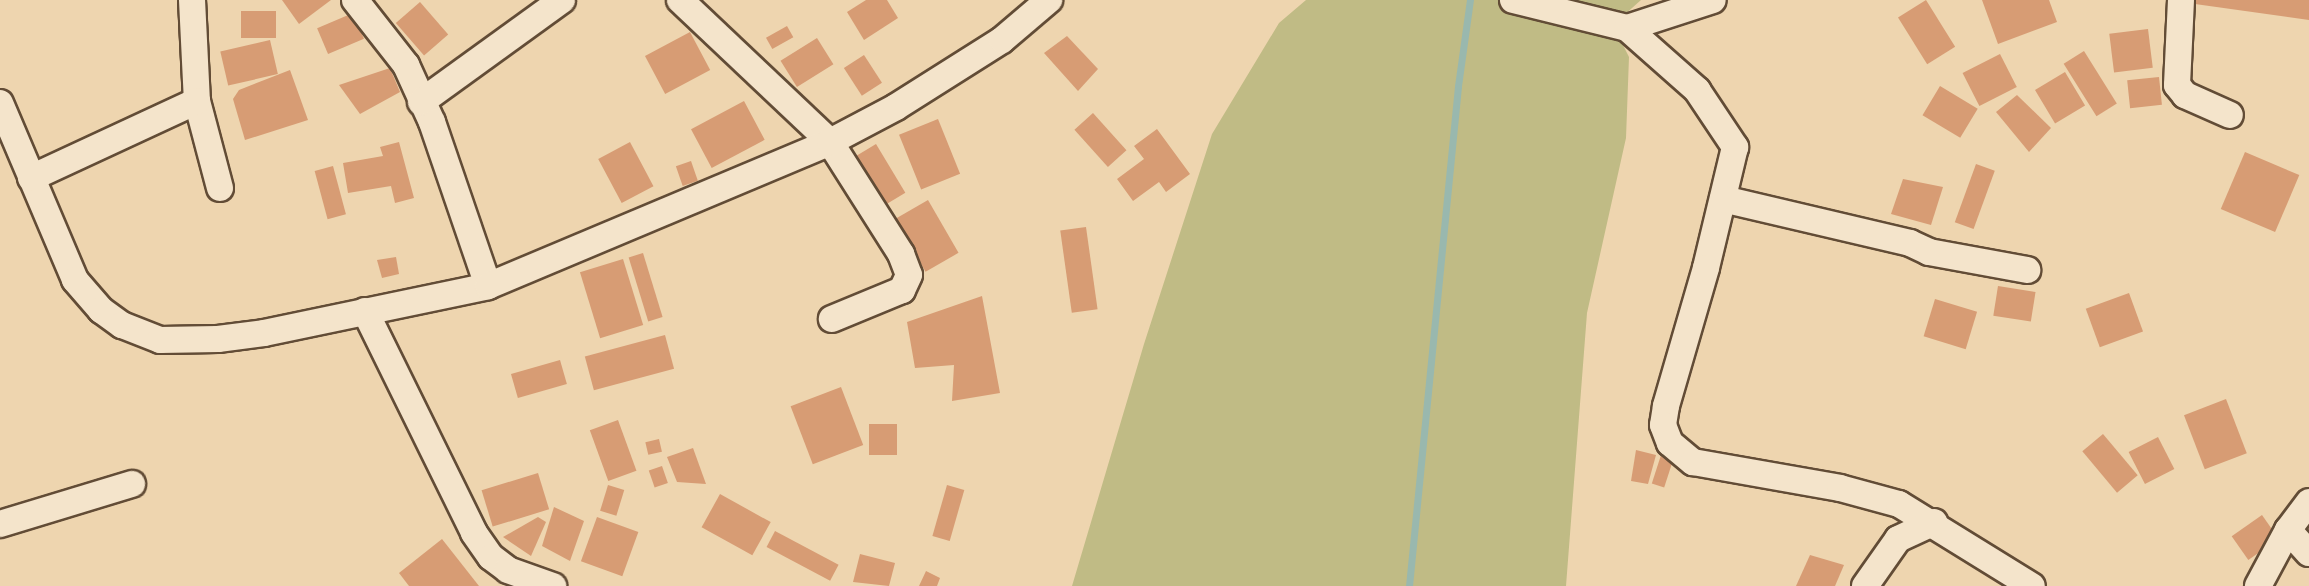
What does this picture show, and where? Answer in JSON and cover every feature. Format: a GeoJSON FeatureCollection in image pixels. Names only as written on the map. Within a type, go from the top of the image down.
{"type":"FeatureCollection","features":[{"type":"Feature","properties":{"kind":"street"},"geometry":{"type":"LineString","coordinates":[[192,0],[197,101],[220,188]]}},
{"type":"Feature","properties":{"kind":"street"},"geometry":{"type":"LineString","coordinates":[[355,0],[406,65],[422,102],[488,286]]}},
{"type":"Feature","properties":{"kind":"street"},"geometry":{"type":"LineString","coordinates":[[422,102],[562,0]]}},
{"type":"Feature","properties":{"kind":"street"},"geometry":{"type":"LineString","coordinates":[[680,0],[830,142],[902,254],[909,275],[902,290],[832,319]]}},
{"type":"Feature","properties":{"kind":"street"},"geometry":{"type":"LineString","coordinates":[[0,103],[75,280],[101,310],[122,325],[160,340],[218,339],[264,333],[488,286],[830,142],[896,107],[1002,40],[1049,0]]}},
{"type":"Feature","properties":{"kind":"street"},"geometry":{"type":"LineString","coordinates":[[1513,0],[1627,28],[1697,90],[1735,147],[1666,406],[1664,425],[1671,444],[1693,462],[1849,490],[1899,504],[1934,522],[1997,577],[2032,586]]}},
{"type":"Feature","properties":{"kind":"street"},"geometry":{"type":"LineString","coordinates":[[1627,28],[1713,0]]}},
{"type":"Feature","properties":{"kind":"street"},"geometry":{"type":"LineString","coordinates":[[2181,0],[2177,85],[2185,95],[2230,115]]}},
{"type":"Feature","properties":{"kind":"street"},"geometry":{"type":"LineString","coordinates":[[31,178],[197,101]]}},
{"type":"Feature","properties":{"kind":"street"},"geometry":{"type":"LineString","coordinates":[[1723,199],[1910,243],[1929,252],[2027,270]]}},
{"type":"Feature","properties":{"kind":"street"},"geometry":{"type":"LineString","coordinates":[[366,311],[474,533],[504,578],[553,586]]}},
{"type":"Feature","properties":{"kind":"street"},"geometry":{"type":"LineString","coordinates":[[0,524],[132,484]]}},
{"type":"Feature","properties":{"kind":"street"},"geometry":{"type":"LineString","coordinates":[[2258,586],[2288,530],[2309,502]]}},
{"type":"Feature","properties":{"kind":"street"},"geometry":{"type":"LineString","coordinates":[[1865,586],[1898,539],[1934,522]]}},
{"type":"Feature","properties":{"kind":"street"},"geometry":{"type":"LineString","coordinates":[[2288,530],[2309,553]]}},
{"type":"Feature","properties":{"kind":"shaded area"},"geometry":{"type":"Polygon","coordinates":[[[1306,0],[1641,0],[1613,25],[1629,57],[1626,138],[1587,313],[1566,586],[1072,586],[1144,344],[1212,134],[1279,23],[1306,0]]]}},
{"type":"Feature","properties":{"kind":"building"},"geometry":{"type":"Polygon","coordinates":[[[282,0],[331,0],[299,24],[282,0]]]}},
{"type":"Feature","properties":{"kind":"building"},"geometry":{"type":"Polygon","coordinates":[[[866,0],[887,0],[898,18],[864,40],[847,12],[866,0]]]}},
{"type":"Feature","properties":{"kind":"building"},"geometry":{"type":"Polygon","coordinates":[[[1926,0],[1955,47],[1927,64],[1898,17],[1926,0]]]}},
{"type":"Feature","properties":{"kind":"building"},"geometry":{"type":"Polygon","coordinates":[[[1982,0],[2049,0],[2057,22],[1998,44],[1982,0]]]}},
{"type":"Feature","properties":{"kind":"building"},"geometry":{"type":"Polygon","coordinates":[[[2196,0],[2309,0],[2309,20],[2195,4],[2196,0]]]}},
{"type":"Feature","properties":{"kind":"building"},"geometry":{"type":"Polygon","coordinates":[[[420,2],[448,34],[424,55],[396,23],[420,2]]]}},
{"type":"Feature","properties":{"kind":"building"},"geometry":{"type":"Polygon","coordinates":[[[241,11],[276,11],[276,38],[241,38],[241,11]]]}},
{"type":"Feature","properties":{"kind":"building"},"geometry":{"type":"Polygon","coordinates":[[[353,13],[364,39],[328,54],[317,28],[353,13]]]}},
{"type":"Feature","properties":{"kind":"building"},"geometry":{"type":"Polygon","coordinates":[[[787,26],[793,37],[772,49],[766,38],[787,26]]]}},
{"type":"Feature","properties":{"kind":"building"},"geometry":{"type":"Polygon","coordinates":[[[2148,29],[2153,68],[2114,72],[2109,34],[2148,29]]]}},
{"type":"Feature","properties":{"kind":"building"},"geometry":{"type":"Polygon","coordinates":[[[690,32],[710,70],[665,94],[645,56],[690,32]]]}},
{"type":"Feature","properties":{"kind":"building"},"geometry":{"type":"Polygon","coordinates":[[[1067,36],[1098,69],[1078,91],[1044,53],[1067,36]]]}},
{"type":"Feature","properties":{"kind":"building"},"geometry":{"type":"Polygon","coordinates":[[[817,38],[833,64],[797,87],[781,61],[817,38]]]}},
{"type":"Feature","properties":{"kind":"building"},"geometry":{"type":"Polygon","coordinates":[[[270,40],[278,74],[228,86],[220,51],[270,40]]]}},
{"type":"Feature","properties":{"kind":"building"},"geometry":{"type":"Polygon","coordinates":[[[2084,51],[2117,104],[2097,116],[2064,64],[2084,51]]]}},
{"type":"Feature","properties":{"kind":"building"},"geometry":{"type":"Polygon","coordinates":[[[2000,54],[2017,87],[1979,106],[1963,73],[2000,54]]]}},
{"type":"Feature","properties":{"kind":"building"},"geometry":{"type":"Polygon","coordinates":[[[864,55],[882,83],[862,96],[844,68],[864,55]]]}},
{"type":"Feature","properties":{"kind":"building"},"geometry":{"type":"Polygon","coordinates":[[[390,68],[400,92],[360,114],[339,85],[390,68]]]}},
{"type":"Feature","properties":{"kind":"building"},"geometry":{"type":"Polygon","coordinates":[[[290,70],[308,120],[245,140],[233,99],[239,90],[290,70]]]}},
{"type":"Feature","properties":{"kind":"building"},"geometry":{"type":"Polygon","coordinates":[[[2065,72],[2085,105],[2055,123],[2035,90],[2065,72]]]}},
{"type":"Feature","properties":{"kind":"building"},"geometry":{"type":"Polygon","coordinates":[[[2159,77],[2162,105],[2130,108],[2127,80],[2159,77]]]}},
{"type":"Feature","properties":{"kind":"building"},"geometry":{"type":"Polygon","coordinates":[[[1940,86],[1978,109],[1960,138],[1922,115],[1940,86]]]}},
{"type":"Feature","properties":{"kind":"building"},"geometry":{"type":"Polygon","coordinates":[[[2017,95],[2051,128],[2029,152],[1996,112],[2017,95]]]}},
{"type":"Feature","properties":{"kind":"building"},"geometry":{"type":"Polygon","coordinates":[[[744,101],[765,140],[712,168],[691,129],[744,101]]]}},
{"type":"Feature","properties":{"kind":"building"},"geometry":{"type":"Polygon","coordinates":[[[1093,113],[1126,150],[1108,167],[1074,130],[1093,113]]]}},
{"type":"Feature","properties":{"kind":"building"},"geometry":{"type":"Polygon","coordinates":[[[938,119],[960,174],[921,189],[899,135],[938,119]]]}},
{"type":"Feature","properties":{"kind":"building"},"geometry":{"type":"Polygon","coordinates":[[[1157,129],[1190,174],[1166,192],[1159,182],[1133,201],[1117,179],[1144,159],[1134,146],[1157,129]]]}},
{"type":"Feature","properties":{"kind":"building"},"geometry":{"type":"Polygon","coordinates":[[[399,142],[414,198],[395,203],[391,186],[348,193],[343,163],[383,156],[380,147],[399,142]]]}},
{"type":"Feature","properties":{"kind":"building"},"geometry":{"type":"Polygon","coordinates":[[[630,142],[653,186],[622,203],[598,159],[630,142]]]}},
{"type":"Feature","properties":{"kind":"building"},"geometry":{"type":"Polygon","coordinates":[[[876,144],[905,193],[879,209],[849,160],[876,144]]]}},
{"type":"Feature","properties":{"kind":"building"},"geometry":{"type":"Polygon","coordinates":[[[2245,152],[2299,175],[2275,232],[2221,209],[2245,152]]]}},
{"type":"Feature","properties":{"kind":"building"},"geometry":{"type":"Polygon","coordinates":[[[691,161],[698,181],[683,186],[676,166],[691,161]]]}},
{"type":"Feature","properties":{"kind":"building"},"geometry":{"type":"Polygon","coordinates":[[[1976,164],[1995,171],[1974,229],[1955,222],[1976,164]]]}},
{"type":"Feature","properties":{"kind":"building"},"geometry":{"type":"Polygon","coordinates":[[[333,166],[346,214],[328,219],[315,171],[333,166]]]}},
{"type":"Feature","properties":{"kind":"building"},"geometry":{"type":"Polygon","coordinates":[[[1903,179],[1943,187],[1931,225],[1891,214],[1903,179]]]}},
{"type":"Feature","properties":{"kind":"building"},"geometry":{"type":"Polygon","coordinates":[[[928,200],[958,253],[926,272],[895,219],[928,200]]]}},
{"type":"Feature","properties":{"kind":"building"},"geometry":{"type":"Polygon","coordinates":[[[1086,227],[1098,309],[1072,313],[1060,231],[1086,227]]]}},
{"type":"Feature","properties":{"kind":"building"},"geometry":{"type":"Polygon","coordinates":[[[643,253],[663,317],[648,321],[629,257],[643,253]]]}},
{"type":"Feature","properties":{"kind":"building"},"geometry":{"type":"Polygon","coordinates":[[[396,257],[399,274],[382,278],[377,260],[396,257]]]}},
{"type":"Feature","properties":{"kind":"building"},"geometry":{"type":"Polygon","coordinates":[[[623,259],[643,325],[600,338],[580,272],[623,259]]]}},
{"type":"Feature","properties":{"kind":"building"},"geometry":{"type":"Polygon","coordinates":[[[1998,286],[2036,292],[2031,322],[1993,316],[1998,286]]]}},
{"type":"Feature","properties":{"kind":"building"},"geometry":{"type":"Polygon","coordinates":[[[2129,293],[2143,332],[2100,347],[2086,309],[2129,293]]]}},
{"type":"Feature","properties":{"kind":"building"},"geometry":{"type":"Polygon","coordinates":[[[982,296],[1000,393],[952,401],[954,365],[915,368],[907,322],[982,296]]]}},
{"type":"Feature","properties":{"kind":"building"},"geometry":{"type":"Polygon","coordinates":[[[1935,299],[1977,312],[1966,349],[1924,336],[1935,299]]]}},
{"type":"Feature","properties":{"kind":"building"},"geometry":{"type":"Polygon","coordinates":[[[665,335],[674,369],[594,390],[585,356],[665,335]]]}},
{"type":"Feature","properties":{"kind":"building"},"geometry":{"type":"Polygon","coordinates":[[[560,360],[567,384],[518,398],[511,374],[560,360]]]}},
{"type":"Feature","properties":{"kind":"building"},"geometry":{"type":"Polygon","coordinates":[[[841,387],[863,445],[813,464],[791,406],[841,387]]]}},
{"type":"Feature","properties":{"kind":"building"},"geometry":{"type":"Polygon","coordinates":[[[2226,399],[2247,453],[2205,469],[2184,415],[2226,399]]]}},
{"type":"Feature","properties":{"kind":"building"},"geometry":{"type":"Polygon","coordinates":[[[618,420],[636,471],[608,481],[590,430],[618,420]]]}},
{"type":"Feature","properties":{"kind":"building"},"geometry":{"type":"Polygon","coordinates":[[[869,424],[897,424],[897,455],[869,455],[869,424]]]}},
{"type":"Feature","properties":{"kind":"building"},"geometry":{"type":"Polygon","coordinates":[[[2103,434],[2138,475],[2117,493],[2082,451],[2103,434]]]}},
{"type":"Feature","properties":{"kind":"building"},"geometry":{"type":"Polygon","coordinates":[[[2158,437],[2174,469],[2145,484],[2129,452],[2158,437]]]}},
{"type":"Feature","properties":{"kind":"building"},"geometry":{"type":"Polygon","coordinates":[[[659,439],[662,452],[648,455],[645,442],[659,439]]]}},
{"type":"Feature","properties":{"kind":"building"},"geometry":{"type":"Polygon","coordinates":[[[693,448],[706,484],[677,482],[667,457],[693,448]]]}},
{"type":"Feature","properties":{"kind":"building"},"geometry":{"type":"Polygon","coordinates":[[[1636,450],[1656,455],[1648,484],[1631,481],[1636,450]]]}},
{"type":"Feature","properties":{"kind":"building"},"geometry":{"type":"Polygon","coordinates":[[[1662,452],[1674,456],[1664,487],[1652,483],[1662,452]]]}},
{"type":"Feature","properties":{"kind":"building"},"geometry":{"type":"Polygon","coordinates":[[[662,466],[668,483],[655,488],[649,471],[662,466]]]}},
{"type":"Feature","properties":{"kind":"building"},"geometry":{"type":"Polygon","coordinates":[[[538,473],[549,509],[493,527],[482,490],[538,473]]]}},
{"type":"Feature","properties":{"kind":"building"},"geometry":{"type":"Polygon","coordinates":[[[608,485],[624,490],[616,516],[600,511],[608,485]]]}},
{"type":"Feature","properties":{"kind":"building"},"geometry":{"type":"Polygon","coordinates":[[[947,485],[964,490],[950,541],[932,536],[947,485]]]}},
{"type":"Feature","properties":{"kind":"building"},"geometry":{"type":"Polygon","coordinates":[[[720,494],[771,522],[752,555],[702,527],[720,494]]]}},
{"type":"Feature","properties":{"kind":"building"},"geometry":{"type":"Polygon","coordinates":[[[554,507],[584,521],[570,561],[542,546],[554,507]]]}},
{"type":"Feature","properties":{"kind":"building"},"geometry":{"type":"Polygon","coordinates":[[[2262,515],[2279,539],[2248,560],[2232,536],[2262,515]]]}},
{"type":"Feature","properties":{"kind":"building"},"geometry":{"type":"Polygon","coordinates":[[[538,517],[546,522],[531,556],[503,537],[538,517]]]}},
{"type":"Feature","properties":{"kind":"building"},"geometry":{"type":"Polygon","coordinates":[[[597,517],[638,532],[622,576],[581,561],[597,517]]]}},
{"type":"Feature","properties":{"kind":"building"},"geometry":{"type":"Polygon","coordinates":[[[775,531],[839,565],[830,581],[767,547],[775,531]]]}},
{"type":"Feature","properties":{"kind":"building"},"geometry":{"type":"Polygon","coordinates":[[[442,539],[479,586],[409,586],[399,573],[442,539]]]}},
{"type":"Feature","properties":{"kind":"building"},"geometry":{"type":"Polygon","coordinates":[[[860,554],[895,563],[889,586],[853,582],[860,554]]]}},
{"type":"Feature","properties":{"kind":"building"},"geometry":{"type":"Polygon","coordinates":[[[1810,555],[1844,565],[1835,586],[1796,586],[1810,555]]]}},
{"type":"Feature","properties":{"kind":"building"},"geometry":{"type":"Polygon","coordinates":[[[926,571],[940,578],[937,586],[919,586],[926,571]]]}},
{"type":"Feature","properties":{"kind":"waterway"},"geometry":{"type":"LineString","coordinates":[[1409,586],[1458,86],[1470,0]]}}]}
